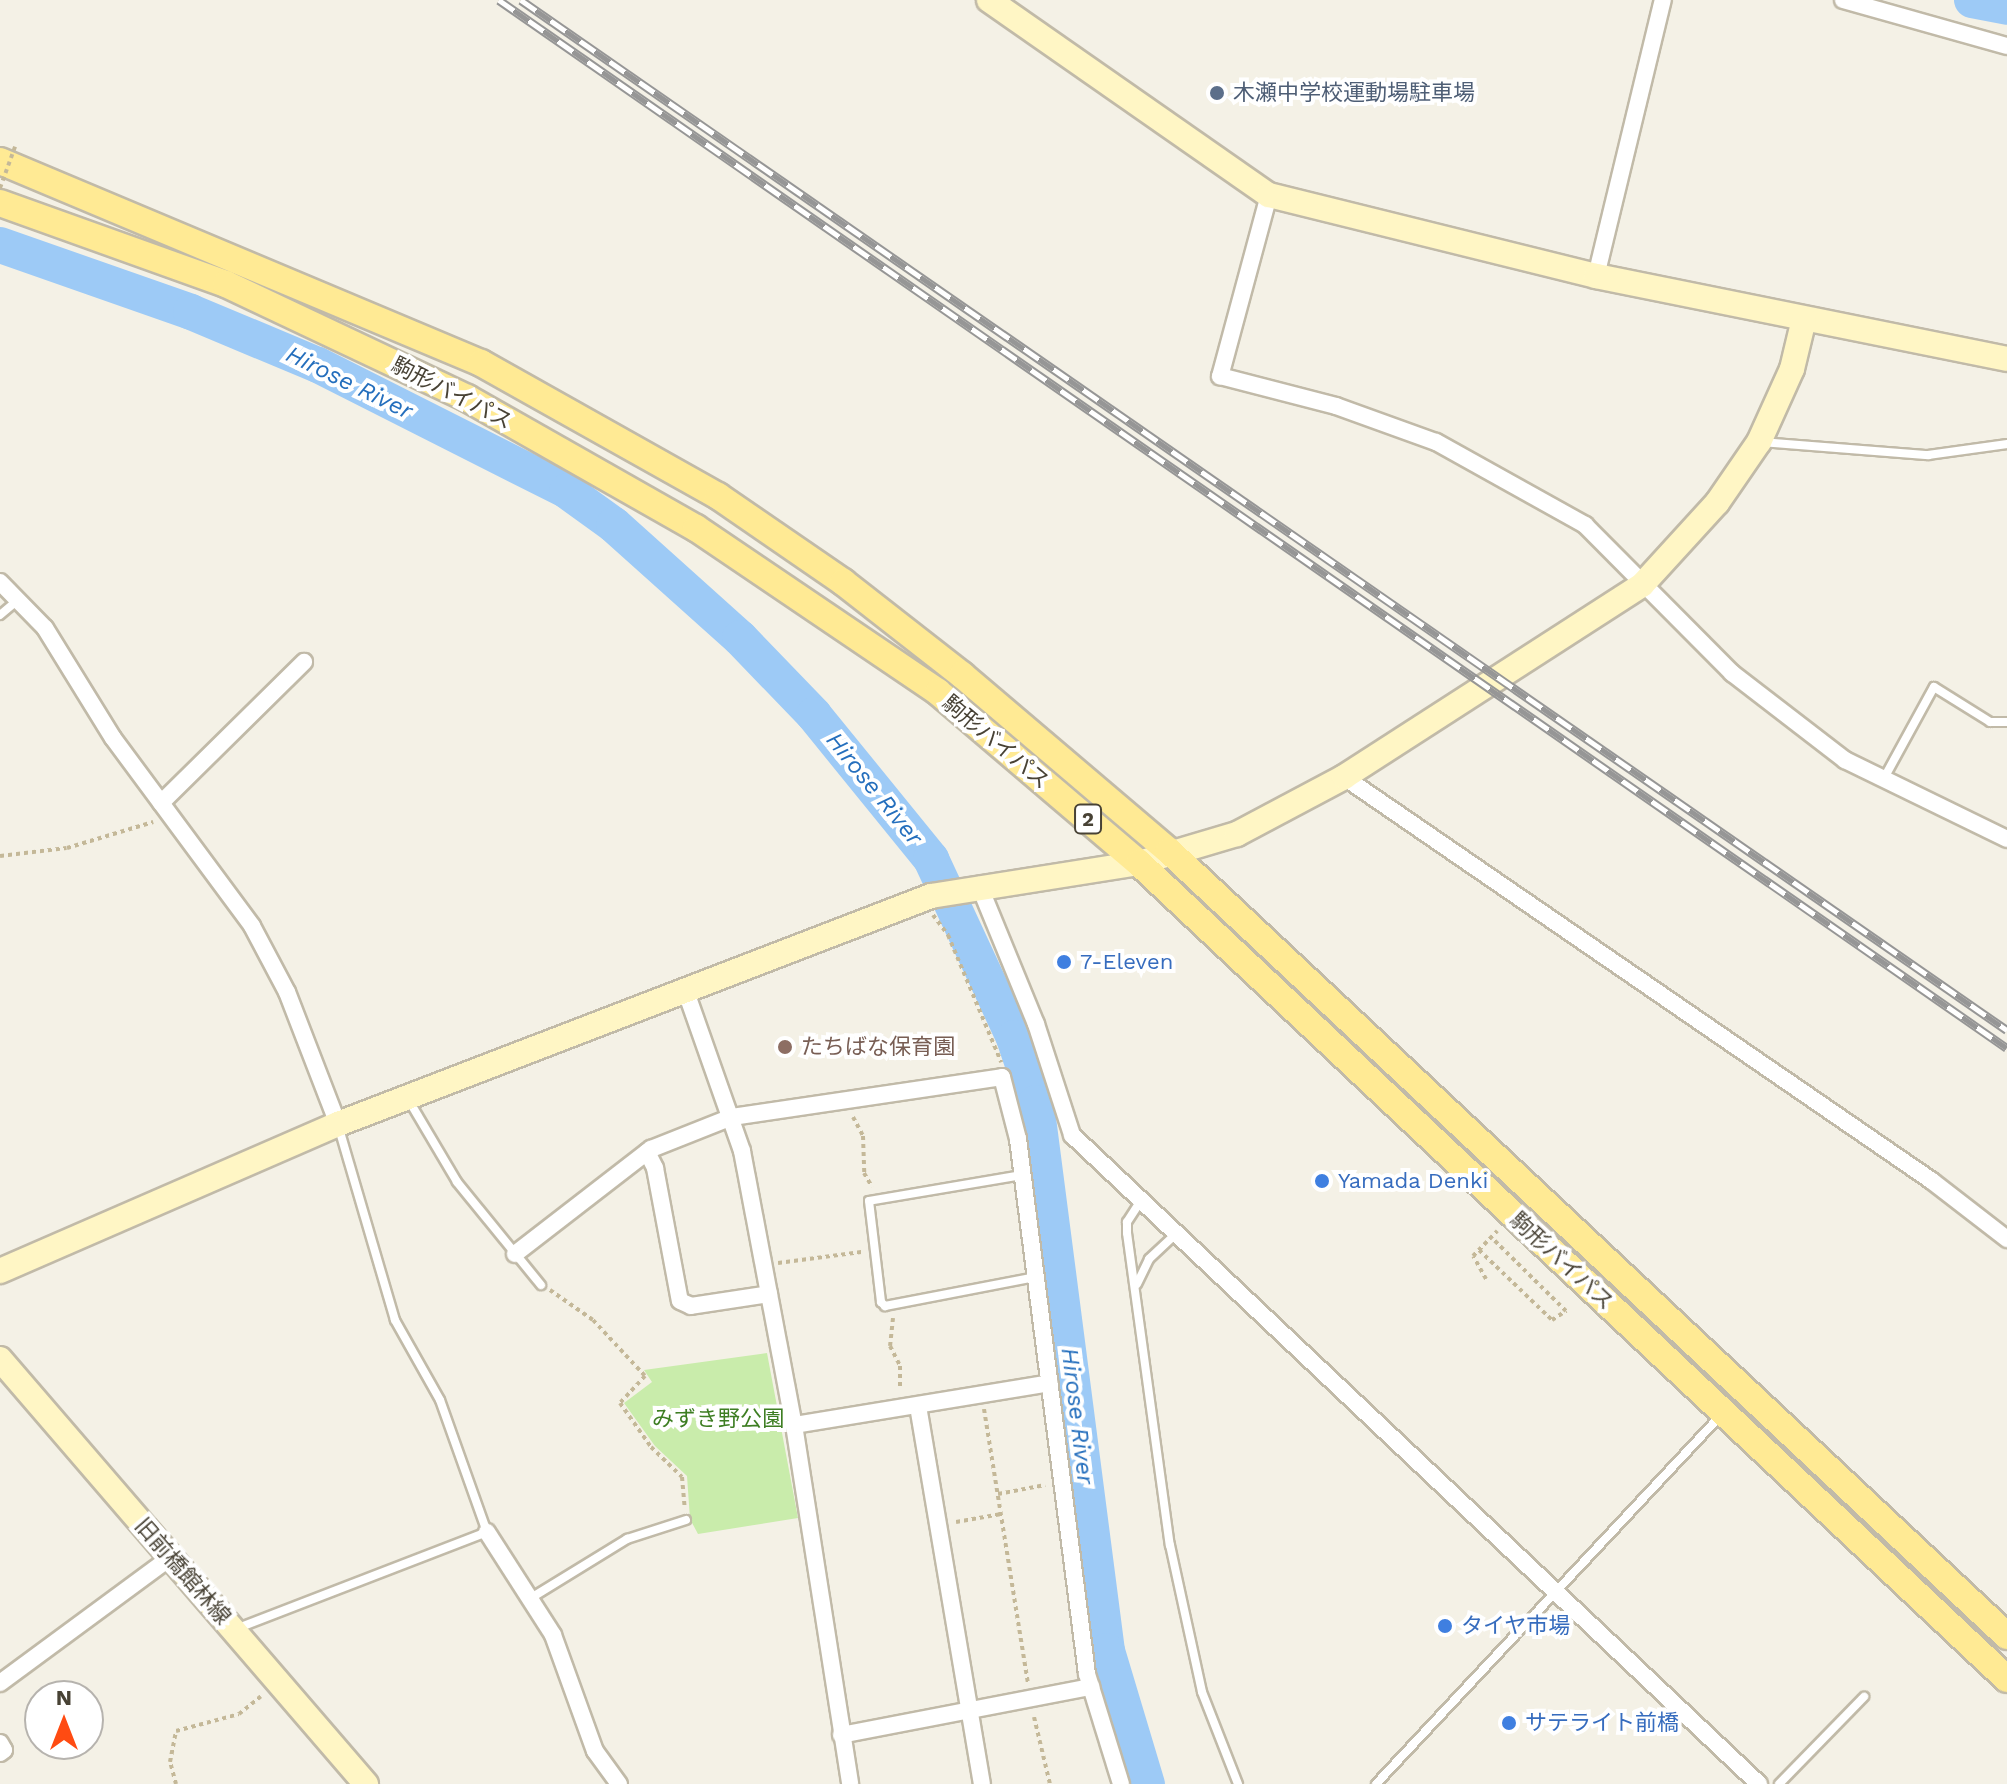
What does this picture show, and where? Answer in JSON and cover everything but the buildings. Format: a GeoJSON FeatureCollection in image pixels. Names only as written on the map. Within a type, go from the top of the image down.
{"type":"FeatureCollection","features":[{"type":"Feature","properties":{"kind":"main road","name":"駒形バイパス"},"geometry":{"type":"LineString","coordinates":[[8,153],[481,363],[718,496],[843,582],[962,675],[1169,851],[2007,1636]]}},
{"type":"Feature","properties":{"kind":"main road","name":"駒形バイパス"},"geometry":{"type":"LineString","coordinates":[[0,203],[240,290],[467,398],[696,528],[938,692],[1139,863],[2007,1679]]}},
{"type":"Feature","properties":{"kind":"main road"},"geometry":{"type":"LineString","coordinates":[[1703,1376],[1740,1411],[1766,1454]]}},
{"type":"Feature","properties":{"kind":"street"},"geometry":{"type":"LineString","coordinates":[[989,0],[1269,195],[1596,276],[2007,359]]}},
{"type":"Feature","properties":{"kind":"street"},"geometry":{"type":"LineString","coordinates":[[1596,276],[1663,0]]}},
{"type":"Feature","properties":{"kind":"street"},"geometry":{"type":"LineString","coordinates":[[1843,0],[2007,46]]}},
{"type":"Feature","properties":{"kind":"street"},"geometry":{"type":"LineString","coordinates":[[1269,195],[1220,376],[1336,406],[1436,442],[1585,525],[1732,673],[1845,760],[2007,839]]}},
{"type":"Feature","properties":{"kind":"street"},"geometry":{"type":"LineString","coordinates":[[0,1271],[338,1124],[928,897],[972,887],[1139,863],[1169,851],[1237,834],[1344,777],[1642,585],[1717,503],[1759,442],[1792,369],[1804,319]]}},
{"type":"Feature","properties":{"kind":"street"},"geometry":{"type":"LineString","coordinates":[[0,582],[45,628],[161,803],[252,926],[287,992],[338,1124]]}},
{"type":"Feature","properties":{"kind":"street"},"geometry":{"type":"LineString","coordinates":[[161,803],[304,662]]}},
{"type":"Feature","properties":{"kind":"street"},"geometry":{"type":"LineString","coordinates":[[1344,777],[1932,1181],[2007,1239]]}},
{"type":"Feature","properties":{"kind":"street"},"geometry":{"type":"LineString","coordinates":[[972,887],[1036,1024],[1072,1135],[1759,1784]]}},
{"type":"Feature","properties":{"kind":"street"},"geometry":{"type":"LineString","coordinates":[[685,989],[732,1117],[764,1265],[794,1425],[850,1784]]}},
{"type":"Feature","properties":{"kind":"street"},"geometry":{"type":"LineString","coordinates":[[515,1254],[647,1152],[732,1117],[1002,1077],[1013,1107],[1023,1175],[1091,1687],[1121,1784]]}},
{"type":"Feature","properties":{"kind":"street"},"geometry":{"type":"LineString","coordinates":[[647,1152],[655,1168],[680,1301],[691,1306],[769,1294]]}},
{"type":"Feature","properties":{"kind":"street","name":"旧前橋館林線"},"geometry":{"type":"LineString","coordinates":[[0,1359],[366,1784]]}},
{"type":"Feature","properties":{"kind":"street"},"geometry":{"type":"LineString","coordinates":[[794,1425],[1050,1383]]}},
{"type":"Feature","properties":{"kind":"street"},"geometry":{"type":"LineString","coordinates":[[918,1406],[982,1784]]}},
{"type":"Feature","properties":{"kind":"street"},"geometry":{"type":"LineString","coordinates":[[487,1532],[553,1635],[595,1751],[619,1784]]}},
{"type":"Feature","properties":{"kind":"street"},"geometry":{"type":"LineString","coordinates":[[0,1683],[171,1557]]}},
{"type":"Feature","properties":{"kind":"street"},"geometry":{"type":"LineString","coordinates":[[841,1735],[969,1713],[1091,1687]]}},
{"type":"Feature","properties":{"kind":"street"},"geometry":{"type":"LineString","coordinates":[[0,1743],[4,1750],[0,1753]]}},
{"type":"Feature","properties":{"kind":"lane"},"geometry":{"type":"LineString","coordinates":[[1759,442],[1928,455],[2007,444]]}},
{"type":"Feature","properties":{"kind":"lane"},"geometry":{"type":"LineString","coordinates":[[0,615],[18,600]]}},
{"type":"Feature","properties":{"kind":"lane"},"geometry":{"type":"LineString","coordinates":[[1883,780],[1934,687],[1990,722],[2007,722]]}},
{"type":"Feature","properties":{"kind":"lane"},"geometry":{"type":"LineString","coordinates":[[408,1098],[457,1182],[541,1285]]}},
{"type":"Feature","properties":{"kind":"lane"},"geometry":{"type":"LineString","coordinates":[[233,1629],[487,1532],[440,1400],[395,1320],[338,1124]]}},
{"type":"Feature","properties":{"kind":"lane"},"geometry":{"type":"LineString","coordinates":[[1023,1175],[869,1201],[874,1250],[885,1306],[1036,1277]]}},
{"type":"Feature","properties":{"kind":"lane"},"geometry":{"type":"LineString","coordinates":[[1140,1202],[1127,1222],[1149,1406],[1188,1637],[1202,1692],[1238,1784]]}},
{"type":"Feature","properties":{"kind":"lane"},"geometry":{"type":"LineString","coordinates":[[1136,1285],[1149,1259],[1175,1235]]}},
{"type":"Feature","properties":{"kind":"lane"},"geometry":{"type":"LineString","coordinates":[[1376,1784],[1722,1413]]}},
{"type":"Feature","properties":{"kind":"lane"},"geometry":{"type":"LineString","coordinates":[[531,1598],[627,1539],[686,1520]]}},
{"type":"Feature","properties":{"kind":"lane"},"geometry":{"type":"LineString","coordinates":[[1779,1784],[1864,1697]]}},
{"type":"Feature","properties":{"kind":"path"},"geometry":{"type":"LineString","coordinates":[[0,188],[8,153]]}},
{"type":"Feature","properties":{"kind":"path"},"geometry":{"type":"LineString","coordinates":[[0,856],[67,848],[171,817]]}},
{"type":"Feature","properties":{"kind":"path"},"geometry":{"type":"LineString","coordinates":[[928,897],[1000,1050],[1002,1077]]}},
{"type":"Feature","properties":{"kind":"path"},"geometry":{"type":"LineString","coordinates":[[1486,1279],[1473,1256],[1501,1226]]}},
{"type":"Feature","properties":{"kind":"path"},"geometry":{"type":"LineString","coordinates":[[1479,1250],[1552,1320],[1566,1311],[1491,1237]]}},
{"type":"Feature","properties":{"kind":"path"},"geometry":{"type":"LineString","coordinates":[[764,1265],[874,1250]]}},
{"type":"Feature","properties":{"kind":"path"},"geometry":{"type":"LineString","coordinates":[[541,1285],[583,1312],[645,1376],[620,1403],[651,1447],[682,1477],[686,1520]]}},
{"type":"Feature","properties":{"kind":"path"},"geometry":{"type":"LineString","coordinates":[[982,1396],[1030,1700],[1050,1784]]}},
{"type":"Feature","properties":{"kind":"path"},"geometry":{"type":"LineString","coordinates":[[998,1494],[1063,1482]]}},
{"type":"Feature","properties":{"kind":"path"},"geometry":{"type":"LineString","coordinates":[[938,1524],[1001,1514]]}},
{"type":"Feature","properties":{"kind":"path"},"geometry":{"type":"LineString","coordinates":[[176,1784],[170,1762],[176,1731],[239,1714],[278,1682]]}},
{"type":"Feature","properties":{"kind":"green space","name":"みずき野公園"},"geometry":{"type":"Polygon","coordinates":[[[767,1353],[798,1518],[698,1534],[690,1519],[687,1476],[655,1446],[624,1403],[652,1382],[644,1370],[767,1353]]]}},
{"type":"Feature","properties":{"kind":"waterway"},"geometry":{"type":"LineString","coordinates":[[1972,0],[2007,7]]}},
{"type":"Feature","properties":{"kind":"waterway","name":"Hirose River"},"geometry":{"type":"LineString","coordinates":[[0,245],[191,312],[318,365],[567,491],[614,525],[740,638],[814,715],[931,859],[1014,1038],[1036,1103],[1107,1651],[1147,1784]]}},
{"type":"Feature","properties":{"kind":"railway"},"geometry":{"type":"LineString","coordinates":[[499,0],[2007,1048]]}},
{"type":"Feature","properties":{"kind":"railway"},"geometry":{"type":"LineString","coordinates":[[521,0],[2007,1030]]}},
{"type":"Feature","properties":{"kind":"place","name":"木瀬中学校運動場駐車場"},"geometry":{"type":"Point","coordinates":[1217,93]}},
{"type":"Feature","properties":{"kind":"place","name":"7-Eleven"},"geometry":{"type":"Point","coordinates":[1064,962]}},
{"type":"Feature","properties":{"kind":"place","name":"たちばな保育園"},"geometry":{"type":"Point","coordinates":[785,1047]}},
{"type":"Feature","properties":{"kind":"place","name":"Yamada Denki"},"geometry":{"type":"Point","coordinates":[1322,1181]}},
{"type":"Feature","properties":{"kind":"place","name":"タイヤ市場"},"geometry":{"type":"Point","coordinates":[1445,1626]}},
{"type":"Feature","properties":{"kind":"place","name":"サテライト前橋"},"geometry":{"type":"Point","coordinates":[1509,1723]}}]}
